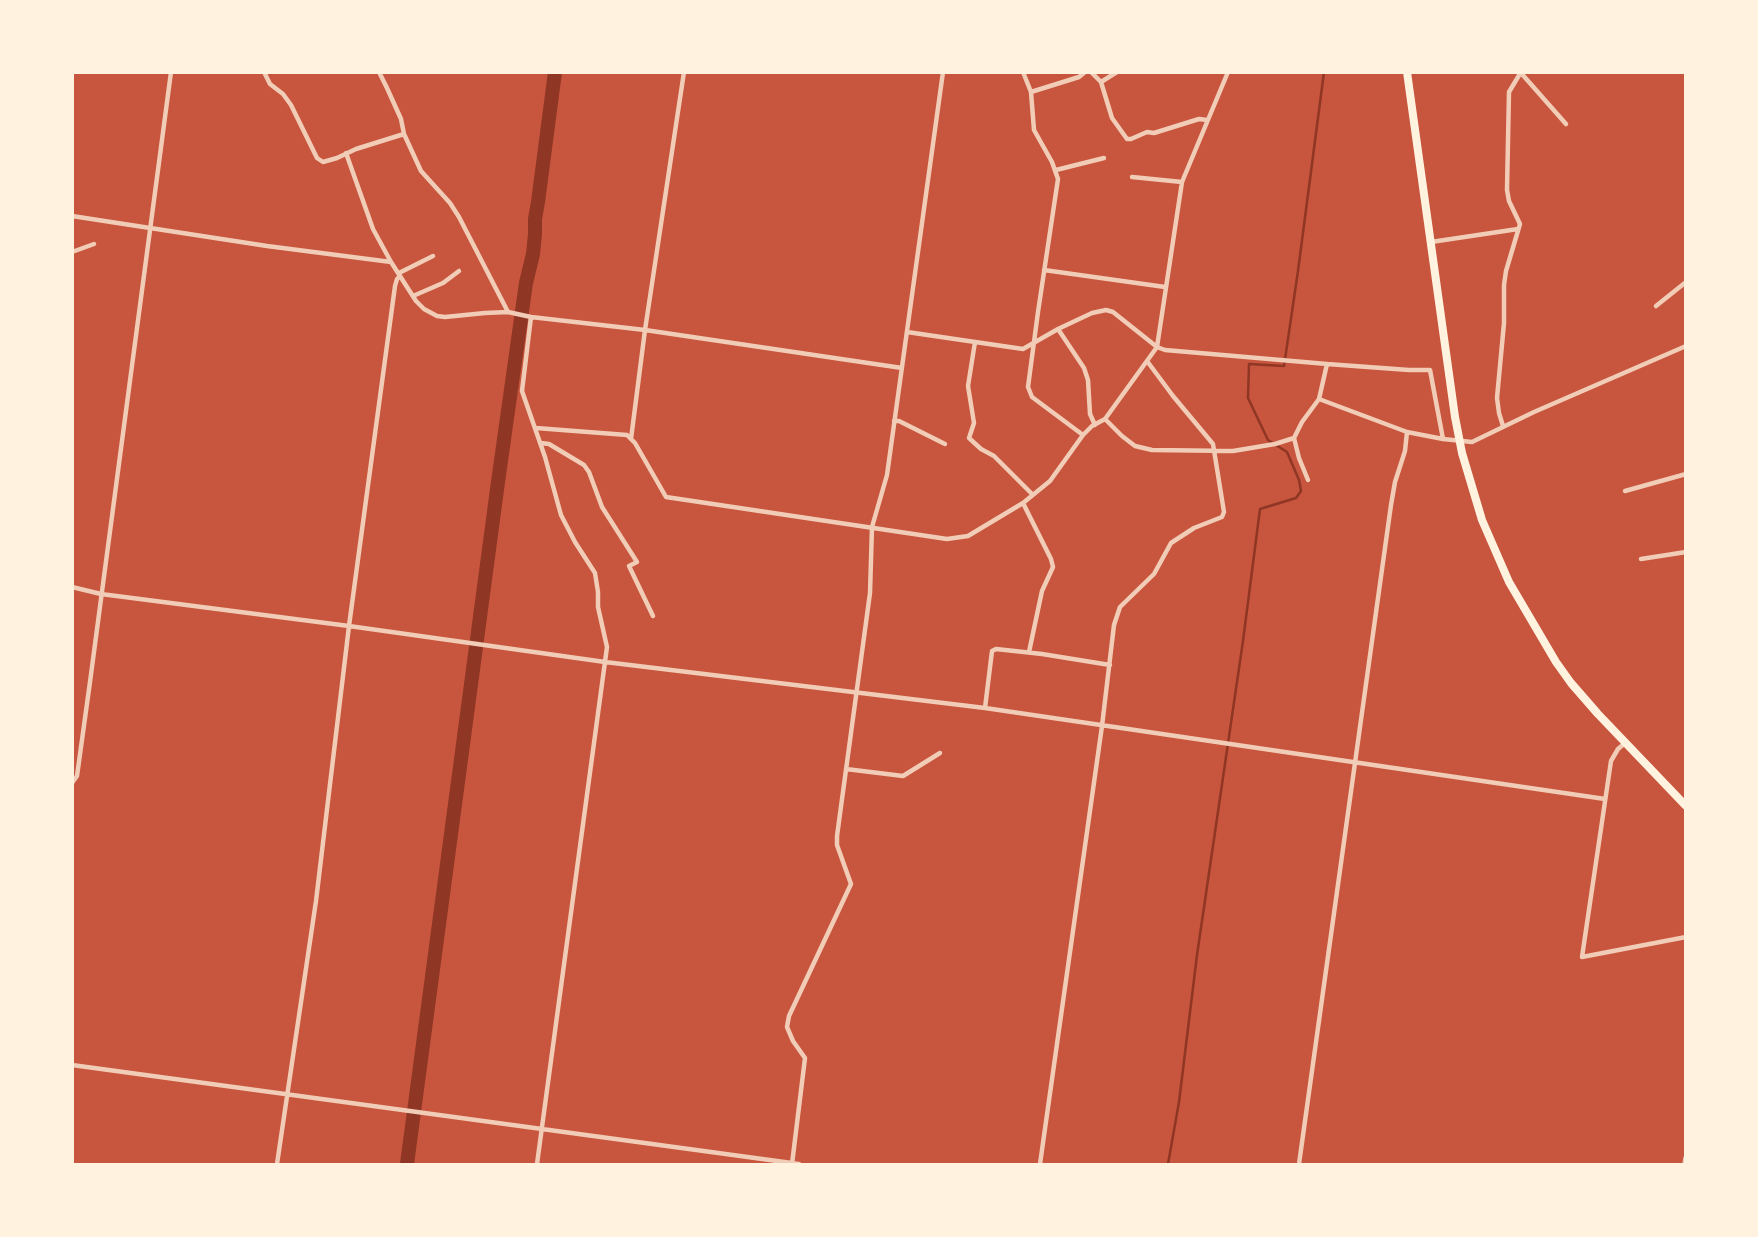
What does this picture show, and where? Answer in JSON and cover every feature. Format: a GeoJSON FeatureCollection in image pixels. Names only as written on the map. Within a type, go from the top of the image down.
{"type":"FeatureCollection","features":[{"type":"Feature","properties":{"kind":"highway"},"geometry":{"type":"LineString","coordinates":[[1407,72],[1455,417],[1482,520],[1509,582],[1542,641],[1572,683],[1625,743],[1686,806]]}},
{"type":"Feature","properties":{"kind":"street"},"geometry":{"type":"LineString","coordinates":[[72,782],[77,776],[171,72]]}},
{"type":"Feature","properties":{"kind":"street"},"geometry":{"type":"LineString","coordinates":[[264,72],[270,84],[283,94],[291,105],[316,158],[323,162],[404,134]]}},
{"type":"Feature","properties":{"kind":"street"},"geometry":{"type":"LineString","coordinates":[[379,72],[401,120],[404,134],[421,171],[450,203],[459,217],[508,312]]}},
{"type":"Feature","properties":{"kind":"street"},"geometry":{"type":"LineString","coordinates":[[631,439],[645,330],[684,72]]}},
{"type":"Feature","properties":{"kind":"street"},"geometry":{"type":"LineString","coordinates":[[792,1164],[805,1058],[793,1041],[787,1026],[789,1016],[851,884],[837,846],[870,593],[872,527],[887,474],[943,72]]}},
{"type":"Feature","properties":{"kind":"street"},"geometry":{"type":"LineString","coordinates":[[1023,72],[1031,92],[1034,130],[1056,170],[1057,183],[1028,387],[1032,397],[1083,435]]}},
{"type":"Feature","properties":{"kind":"street"},"geometry":{"type":"LineString","coordinates":[[1031,92],[1079,77],[1086,72]]}},
{"type":"Feature","properties":{"kind":"street"},"geometry":{"type":"LineString","coordinates":[[1091,72],[1101,82],[1112,118],[1124,138],[1131,139],[1147,132],[1154,133],[1199,119],[1208,120]]}},
{"type":"Feature","properties":{"kind":"street"},"geometry":{"type":"LineString","coordinates":[[1101,82],[1117,72]]}},
{"type":"Feature","properties":{"kind":"street"},"geometry":{"type":"LineString","coordinates":[[536,428],[628,436],[666,497],[947,539],[957,539],[979,531],[1022,503],[1050,481],[1083,435],[1094,425],[1105,419],[1157,347],[1182,182],[1228,72]]}},
{"type":"Feature","properties":{"kind":"street"},"geometry":{"type":"LineString","coordinates":[[1503,426],[1498,413],[1497,398],[1504,323],[1504,285],[1506,271],[1520,224],[1509,201],[1507,190],[1509,92],[1521,73],[1566,124]]}},
{"type":"Feature","properties":{"kind":"street"},"geometry":{"type":"LineString","coordinates":[[346,153],[373,229],[413,296],[424,309],[437,316],[508,312],[531,317],[645,330],[902,368]]}},
{"type":"Feature","properties":{"kind":"street"},"geometry":{"type":"LineString","coordinates":[[1056,170],[1104,158]]}},
{"type":"Feature","properties":{"kind":"street"},"geometry":{"type":"LineString","coordinates":[[1132,177],[1182,182]]}},
{"type":"Feature","properties":{"kind":"street"},"geometry":{"type":"LineString","coordinates":[[72,216],[267,246],[392,262]]}},
{"type":"Feature","properties":{"kind":"street"},"geometry":{"type":"LineString","coordinates":[[1431,242],[1519,229]]}},
{"type":"Feature","properties":{"kind":"street"},"geometry":{"type":"LineString","coordinates":[[72,252],[94,244]]}},
{"type":"Feature","properties":{"kind":"street"},"geometry":{"type":"LineString","coordinates":[[277,1164],[316,901],[349,626],[395,286],[400,274],[433,256]]}},
{"type":"Feature","properties":{"kind":"street"},"geometry":{"type":"LineString","coordinates":[[1044,270],[1165,287]]}},
{"type":"Feature","properties":{"kind":"street"},"geometry":{"type":"LineString","coordinates":[[413,296],[443,283],[459,271]]}},
{"type":"Feature","properties":{"kind":"street"},"geometry":{"type":"LineString","coordinates":[[1656,306],[1686,282]]}},
{"type":"Feature","properties":{"kind":"street"},"geometry":{"type":"LineString","coordinates":[[907,332],[1023,349],[1058,328],[1092,313],[1106,310],[1113,312],[1157,347],[1166,350],[1327,364],[1430,370],[1443,439]]}},
{"type":"Feature","properties":{"kind":"street"},"geometry":{"type":"LineString","coordinates":[[531,317],[522,391],[536,428],[561,515],[575,542],[595,573],[598,607],[606,647],[606,662],[537,1164]]}},
{"type":"Feature","properties":{"kind":"street"},"geometry":{"type":"LineString","coordinates":[[1058,328],[1084,368],[1088,380],[1090,414],[1094,425]]}},
{"type":"Feature","properties":{"kind":"street"},"geometry":{"type":"LineString","coordinates":[[975,342],[968,386],[974,423],[969,438],[981,450],[994,456],[1033,495]]}},
{"type":"Feature","properties":{"kind":"street"},"geometry":{"type":"LineString","coordinates":[[1319,399],[1407,432],[1472,442],[1503,426],[1686,346]]}},
{"type":"Feature","properties":{"kind":"street"},"geometry":{"type":"LineString","coordinates":[[1040,1164],[1102,726],[1114,626],[1120,607],[1154,574],[1171,543],[1194,528],[1222,517],[1224,512],[1213,444],[1147,361]]}},
{"type":"Feature","properties":{"kind":"street"},"geometry":{"type":"LineString","coordinates":[[1308,480],[1299,458],[1294,438],[1302,422],[1319,399],[1327,364]]}},
{"type":"Feature","properties":{"kind":"street"},"geometry":{"type":"LineString","coordinates":[[1105,419],[1135,446],[1152,450],[1214,452],[1250,449],[1294,438]]}},
{"type":"Feature","properties":{"kind":"street"},"geometry":{"type":"LineString","coordinates":[[894,421],[899,421],[945,444]]}},
{"type":"Feature","properties":{"kind":"street"},"geometry":{"type":"LineString","coordinates":[[1299,1164],[1391,505],[1395,482],[1405,451],[1407,432]]}},
{"type":"Feature","properties":{"kind":"street"},"geometry":{"type":"LineString","coordinates":[[541,444],[549,444],[586,466],[590,472],[602,507],[637,562],[629,566],[653,616]]}},
{"type":"Feature","properties":{"kind":"street"},"geometry":{"type":"LineString","coordinates":[[1624,491],[1686,474]]}},
{"type":"Feature","properties":{"kind":"street"},"geometry":{"type":"LineString","coordinates":[[1022,503],[1053,567],[1042,591],[1029,652]]}},
{"type":"Feature","properties":{"kind":"street"},"geometry":{"type":"LineString","coordinates":[[1641,559],[1686,552]]}},
{"type":"Feature","properties":{"kind":"street"},"geometry":{"type":"LineString","coordinates":[[72,587],[101,594],[606,662],[985,708],[1605,799]]}},
{"type":"Feature","properties":{"kind":"street"},"geometry":{"type":"LineString","coordinates":[[985,708],[992,651],[996,649],[1029,652],[1110,665]]}},
{"type":"Feature","properties":{"kind":"street"},"geometry":{"type":"LineString","coordinates":[[1625,743],[1618,749],[1611,761],[1582,956],[1686,937]]}},
{"type":"Feature","properties":{"kind":"street"},"geometry":{"type":"LineString","coordinates":[[846,769],[904,776],[940,753]]}},
{"type":"Feature","properties":{"kind":"street"},"geometry":{"type":"LineString","coordinates":[[72,1065],[799,1164]]}},
{"type":"Feature","properties":{"kind":"street"},"geometry":{"type":"LineString","coordinates":[[1685,1164],[1686,1158]]}},
{"type":"Feature","properties":{"kind":"waterway"},"geometry":{"type":"LineString","coordinates":[[407,1164],[498,482],[526,283],[533,254],[535,219],[555,72]]}},
{"type":"Feature","properties":{"kind":"waterway"},"geometry":{"type":"LineString","coordinates":[[1168,1164],[1179,1102],[1197,955],[1243,641],[1260,509],[1296,498],[1301,491],[1299,480],[1287,452],[1268,440],[1248,398],[1249,364],[1284,366],[1324,72]]}}]}
